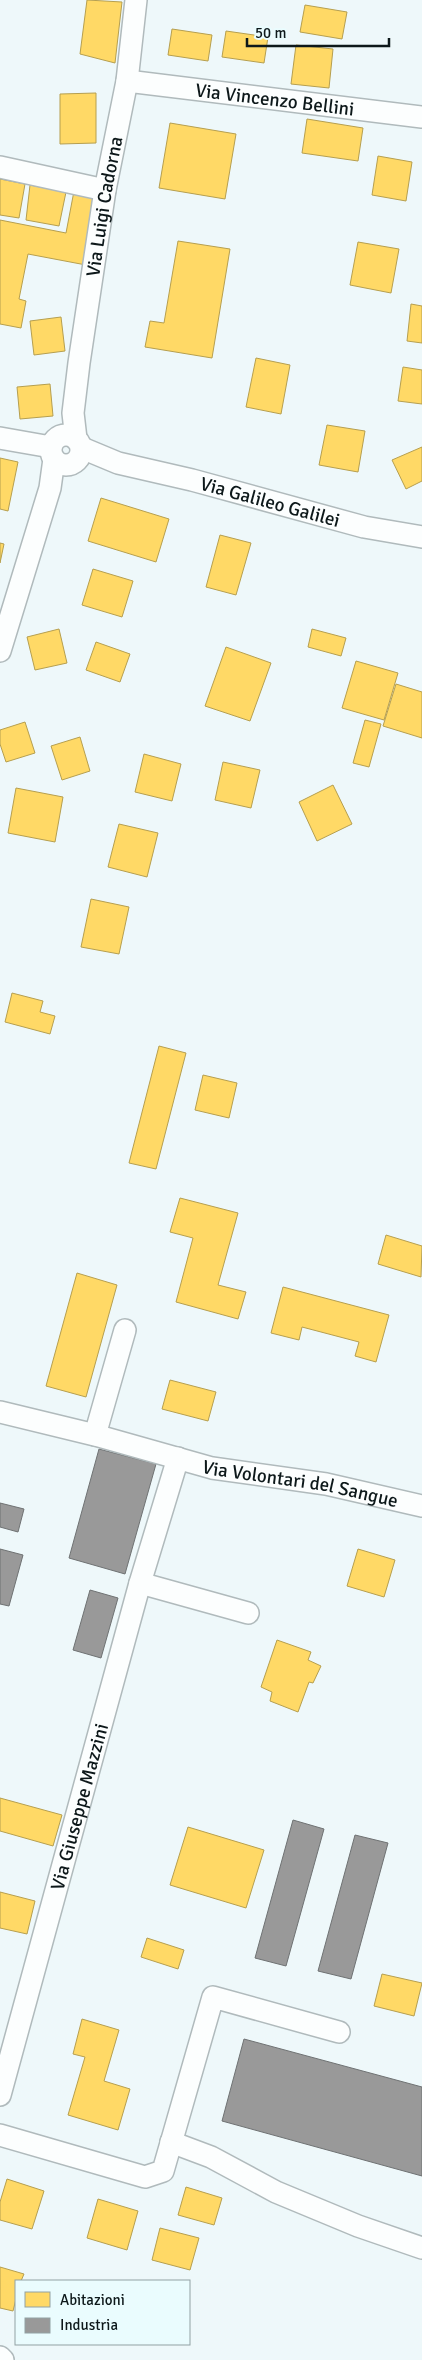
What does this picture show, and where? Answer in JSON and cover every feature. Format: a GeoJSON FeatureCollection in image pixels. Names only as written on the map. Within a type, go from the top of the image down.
{"type":"FeatureCollection","features":[{"type":"Feature","properties":{"kind":"street","name":"Via Luigi Cadorna"},"geometry":{"type":"LineString","coordinates":[[0,651],[8,600],[50,488],[67,451],[105,190],[127,81],[136,0]]}},
{"type":"Feature","properties":{"kind":"street","name":"Via Vincenzo Bellini"},"geometry":{"type":"LineString","coordinates":[[127,81],[422,117]]}},
{"type":"Feature","properties":{"kind":"street"},"geometry":{"type":"LineString","coordinates":[[0,167],[105,190]]}},
{"type":"Feature","properties":{"kind":"street","name":"Via Galileo Galilei"},"geometry":{"type":"LineString","coordinates":[[0,438],[67,451],[192,480],[364,527],[422,537]]}},
{"type":"Feature","properties":{"kind":"street"},"geometry":{"type":"LineString","coordinates":[[95,1435],[125,1330]]}},
{"type":"Feature","properties":{"kind":"street"},"geometry":{"type":"LineString","coordinates":[[0,1412],[95,1435],[178,1458]]}},
{"type":"Feature","properties":{"kind":"street","name":"Via Volontari del Sangue"},"geometry":{"type":"LineString","coordinates":[[178,1458],[235,1473],[295,1479],[348,1488],[422,1506]]}},
{"type":"Feature","properties":{"kind":"street","name":"Via Giuseppe Mazzini"},"geometry":{"type":"LineString","coordinates":[[0,2096],[140,1583],[178,1458]]}},
{"type":"Feature","properties":{"kind":"street"},"geometry":{"type":"LineString","coordinates":[[140,1583],[248,1613]]}},
{"type":"Feature","properties":{"kind":"street"},"geometry":{"type":"LineString","coordinates":[[0,2135],[145,2177],[163,2171],[213,1997],[339,2032]]}},
{"type":"Feature","properties":{"kind":"street"},"geometry":{"type":"LineString","coordinates":[[171,2142],[210,2157],[276,2192],[358,2226],[422,2248]]}},
{"type":"Feature","properties":{"kind":"street"},"geometry":{"type":"LineString","coordinates":[[0,2357],[4,2360]]}},
{"type":"Feature","properties":{"kind":"building: Abitazioni"},"geometry":{"type":"Polygon","coordinates":[[[87,0],[122,2],[115,63],[80,54],[87,0]]]}},
{"type":"Feature","properties":{"kind":"building: Abitazioni"},"geometry":{"type":"Polygon","coordinates":[[[305,5],[347,12],[342,39],[300,32],[305,5]]]}},
{"type":"Feature","properties":{"kind":"building: Abitazioni"},"geometry":{"type":"Polygon","coordinates":[[[172,29],[212,35],[208,61],[168,55],[172,29]]]}},
{"type":"Feature","properties":{"kind":"building: Abitazioni"},"geometry":{"type":"Polygon","coordinates":[[[226,31],[268,37],[264,63],[222,57],[226,31]]]}},
{"type":"Feature","properties":{"kind":"building: Abitazioni"},"geometry":{"type":"Polygon","coordinates":[[[296,45],[333,49],[329,88],[291,84],[296,45]]]}},
{"type":"Feature","properties":{"kind":"building: Abitazioni"},"geometry":{"type":"Polygon","coordinates":[[[96,93],[96,143],[60,144],[60,94],[96,93]]]}},
{"type":"Feature","properties":{"kind":"building: Abitazioni"},"geometry":{"type":"Polygon","coordinates":[[[307,119],[363,128],[358,161],[302,153],[307,119]]]}},
{"type":"Feature","properties":{"kind":"building: Abitazioni"},"geometry":{"type":"Polygon","coordinates":[[[170,123],[236,134],[225,199],[159,188],[170,123]]]}},
{"type":"Feature","properties":{"kind":"building: Abitazioni"},"geometry":{"type":"Polygon","coordinates":[[[378,156],[412,162],[406,201],[372,195],[378,156]]]}},
{"type":"Feature","properties":{"kind":"building: Abitazioni"},"geometry":{"type":"Polygon","coordinates":[[[0,179],[25,184],[19,218],[0,215],[0,179]]]}},
{"type":"Feature","properties":{"kind":"building: Abitazioni"},"geometry":{"type":"Polygon","coordinates":[[[30,185],[66,192],[59,226],[26,220],[30,185]]]}},
{"type":"Feature","properties":{"kind":"building: Abitazioni"},"geometry":{"type":"Polygon","coordinates":[[[74,191],[99,196],[86,265],[28,254],[19,299],[26,301],[21,328],[0,324],[0,220],[66,233],[74,191]]]}},
{"type":"Feature","properties":{"kind":"building: Abitazioni"},"geometry":{"type":"Polygon","coordinates":[[[178,241],[230,249],[212,358],[145,347],[150,321],[164,323],[178,241]]]}},
{"type":"Feature","properties":{"kind":"building: Abitazioni"},"geometry":{"type":"Polygon","coordinates":[[[358,242],[399,249],[391,293],[350,285],[358,242]]]}},
{"type":"Feature","properties":{"kind":"building: Abitazioni"},"geometry":{"type":"Polygon","coordinates":[[[411,304],[422,306],[422,343],[407,341],[411,304]]]}},
{"type":"Feature","properties":{"kind":"building: Abitazioni"},"geometry":{"type":"Polygon","coordinates":[[[61,317],[65,351],[34,355],[30,321],[61,317]]]}},
{"type":"Feature","properties":{"kind":"building: Abitazioni"},"geometry":{"type":"Polygon","coordinates":[[[256,358],[290,365],[281,414],[246,407],[256,358]]]}},
{"type":"Feature","properties":{"kind":"building: Abitazioni"},"geometry":{"type":"Polygon","coordinates":[[[403,367],[422,370],[422,404],[398,401],[403,367]]]}},
{"type":"Feature","properties":{"kind":"building: Abitazioni"},"geometry":{"type":"Polygon","coordinates":[[[50,384],[53,416],[20,419],[17,387],[50,384]]]}},
{"type":"Feature","properties":{"kind":"building: Abitazioni"},"geometry":{"type":"Polygon","coordinates":[[[327,425],[365,431],[358,472],[319,465],[327,425]]]}},
{"type":"Feature","properties":{"kind":"building: Abitazioni"},"geometry":{"type":"Polygon","coordinates":[[[422,447],[422,481],[406,489],[392,460],[422,447]]]}},
{"type":"Feature","properties":{"kind":"building: Abitazioni"},"geometry":{"type":"Polygon","coordinates":[[[0,458],[18,462],[8,511],[0,509],[0,458]]]}},
{"type":"Feature","properties":{"kind":"building: Abitazioni"},"geometry":{"type":"Polygon","coordinates":[[[101,498],[169,519],[156,562],[88,541],[101,498]]]}},
{"type":"Feature","properties":{"kind":"building: Abitazioni"},"geometry":{"type":"Polygon","coordinates":[[[220,535],[251,543],[236,595],[206,587],[220,535]]]}},
{"type":"Feature","properties":{"kind":"building: Abitazioni"},"geometry":{"type":"Polygon","coordinates":[[[0,543],[4,544],[0,563],[0,543]]]}},
{"type":"Feature","properties":{"kind":"building: Abitazioni"},"geometry":{"type":"Polygon","coordinates":[[[93,569],[133,581],[122,617],[82,605],[93,569]]]}},
{"type":"Feature","properties":{"kind":"building: Abitazioni"},"geometry":{"type":"Polygon","coordinates":[[[59,629],[67,663],[35,670],[27,637],[59,629]]]}},
{"type":"Feature","properties":{"kind":"building: Abitazioni"},"geometry":{"type":"Polygon","coordinates":[[[312,629],[346,638],[341,656],[308,647],[312,629]]]}},
{"type":"Feature","properties":{"kind":"building: Abitazioni"},"geometry":{"type":"Polygon","coordinates":[[[96,642],[130,654],[120,682],[86,670],[96,642]]]}},
{"type":"Feature","properties":{"kind":"building: Abitazioni"},"geometry":{"type":"Polygon","coordinates":[[[226,647],[271,663],[250,721],[205,706],[226,647]]]}},
{"type":"Feature","properties":{"kind":"building: Abitazioni"},"geometry":{"type":"Polygon","coordinates":[[[356,661],[398,673],[384,720],[342,708],[356,661]]]}},
{"type":"Feature","properties":{"kind":"building: Abitazioni"},"geometry":{"type":"Polygon","coordinates":[[[396,684],[422,692],[422,738],[383,726],[396,684]]]}},
{"type":"Feature","properties":{"kind":"building: Abitazioni"},"geometry":{"type":"Polygon","coordinates":[[[365,720],[381,724],[369,767],[353,763],[365,720]]]}},
{"type":"Feature","properties":{"kind":"building: Abitazioni"},"geometry":{"type":"Polygon","coordinates":[[[25,722],[35,753],[6,762],[0,744],[0,730],[25,722]]]}},
{"type":"Feature","properties":{"kind":"building: Abitazioni"},"geometry":{"type":"Polygon","coordinates":[[[80,737],[90,771],[62,780],[51,746],[80,737]]]}},
{"type":"Feature","properties":{"kind":"building: Abitazioni"},"geometry":{"type":"Polygon","coordinates":[[[144,754],[181,764],[172,801],[135,792],[144,754]]]}},
{"type":"Feature","properties":{"kind":"building: Abitazioni"},"geometry":{"type":"Polygon","coordinates":[[[223,762],[260,770],[251,808],[215,800],[223,762]]]}},
{"type":"Feature","properties":{"kind":"building: Abitazioni"},"geometry":{"type":"Polygon","coordinates":[[[333,785],[352,824],[317,841],[299,802],[333,785]]]}},
{"type":"Feature","properties":{"kind":"building: Abitazioni"},"geometry":{"type":"Polygon","coordinates":[[[16,788],[63,797],[55,842],[8,833],[16,788]]]}},
{"type":"Feature","properties":{"kind":"building: Abitazioni"},"geometry":{"type":"Polygon","coordinates":[[[119,824],[158,833],[147,877],[108,867],[119,824]]]}},
{"type":"Feature","properties":{"kind":"building: Abitazioni"},"geometry":{"type":"Polygon","coordinates":[[[91,899],[129,907],[119,954],[81,947],[91,899]]]}},
{"type":"Feature","properties":{"kind":"building: Abitazioni"},"geometry":{"type":"Polygon","coordinates":[[[12,993],[43,1001],[40,1012],[55,1016],[50,1034],[5,1022],[12,993]]]}},
{"type":"Feature","properties":{"kind":"building: Abitazioni"},"geometry":{"type":"Polygon","coordinates":[[[159,1046],[186,1053],[156,1169],[129,1163],[159,1046]]]}},
{"type":"Feature","properties":{"kind":"building: Abitazioni"},"geometry":{"type":"Polygon","coordinates":[[[203,1075],[237,1083],[229,1118],[195,1110],[203,1075]]]}},
{"type":"Feature","properties":{"kind":"building: Abitazioni"},"geometry":{"type":"Polygon","coordinates":[[[180,1198],[238,1213],[218,1285],[246,1292],[238,1319],[176,1302],[193,1238],[170,1232],[180,1198]]]}},
{"type":"Feature","properties":{"kind":"building: Abitazioni"},"geometry":{"type":"Polygon","coordinates":[[[386,1235],[422,1246],[421,1277],[378,1264],[386,1235]]]}},
{"type":"Feature","properties":{"kind":"building: Abitazioni"},"geometry":{"type":"Polygon","coordinates":[[[77,1273],[117,1285],[86,1397],[46,1386],[77,1273]]]}},
{"type":"Feature","properties":{"kind":"building: Abitazioni"},"geometry":{"type":"Polygon","coordinates":[[[283,1287],[389,1315],[376,1362],[355,1356],[359,1342],[302,1327],[299,1340],[271,1333],[283,1287]]]}},
{"type":"Feature","properties":{"kind":"building: Abitazioni"},"geometry":{"type":"Polygon","coordinates":[[[170,1380],[216,1392],[208,1421],[162,1409],[170,1380]]]}},
{"type":"Feature","properties":{"kind":"building: Abitazioni"},"geometry":{"type":"Polygon","coordinates":[[[358,1549],[395,1560],[384,1597],[347,1586],[358,1549]]]}},
{"type":"Feature","properties":{"kind":"building: Abitazioni"},"geometry":{"type":"Polygon","coordinates":[[[277,1640],[311,1652],[308,1660],[321,1666],[313,1683],[309,1682],[298,1712],[270,1701],[272,1692],[261,1687],[277,1640]]]}},
{"type":"Feature","properties":{"kind":"building: Abitazioni"},"geometry":{"type":"Polygon","coordinates":[[[0,1798],[62,1815],[53,1846],[0,1831],[0,1798]]]}},
{"type":"Feature","properties":{"kind":"building: Abitazioni"},"geometry":{"type":"Polygon","coordinates":[[[188,1827],[264,1850],[246,1908],[170,1885],[188,1827]]]}},
{"type":"Feature","properties":{"kind":"building: Abitazioni"},"geometry":{"type":"Polygon","coordinates":[[[0,1892],[35,1901],[27,1934],[0,1928],[0,1892]]]}},
{"type":"Feature","properties":{"kind":"building: Abitazioni"},"geometry":{"type":"Polygon","coordinates":[[[147,1938],[184,1950],[178,1969],[141,1957],[147,1938]]]}},
{"type":"Feature","properties":{"kind":"building: Abitazioni"},"geometry":{"type":"Polygon","coordinates":[[[382,1974],[422,1983],[414,2016],[374,2006],[382,1974]]]}},
{"type":"Feature","properties":{"kind":"building: Abitazioni"},"geometry":{"type":"Polygon","coordinates":[[[82,2019],[119,2030],[104,2081],[130,2089],[118,2130],[68,2115],[85,2057],[73,2054],[82,2019]]]}},
{"type":"Feature","properties":{"kind":"building: Abitazioni"},"geometry":{"type":"Polygon","coordinates":[[[7,2179],[44,2191],[32,2229],[0,2220],[0,2202],[7,2179]]]}},
{"type":"Feature","properties":{"kind":"building: Abitazioni"},"geometry":{"type":"Polygon","coordinates":[[[186,2187],[222,2198],[214,2225],[178,2215],[186,2187]]]}},
{"type":"Feature","properties":{"kind":"building: Abitazioni"},"geometry":{"type":"Polygon","coordinates":[[[98,2199],[138,2211],[127,2250],[87,2238],[98,2199]]]}},
{"type":"Feature","properties":{"kind":"building: Abitazioni"},"geometry":{"type":"Polygon","coordinates":[[[160,2228],[199,2238],[190,2270],[152,2260],[160,2228]]]}},
{"type":"Feature","properties":{"kind":"building: Abitazioni"},"geometry":{"type":"Polygon","coordinates":[[[0,2267],[24,2274],[21,2280],[15,2280],[13,2311],[0,2308],[0,2267]]]}},
{"type":"Feature","properties":{"kind":"building: Industria"},"geometry":{"type":"Polygon","coordinates":[[[99,1449],[156,1464],[125,1574],[69,1558],[99,1449]]]}},
{"type":"Feature","properties":{"kind":"building: Industria"},"geometry":{"type":"Polygon","coordinates":[[[0,1503],[24,1509],[18,1532],[0,1527],[0,1503]]]}},
{"type":"Feature","properties":{"kind":"building: Industria"},"geometry":{"type":"Polygon","coordinates":[[[0,1549],[23,1555],[9,1606],[0,1604],[0,1549]]]}},
{"type":"Feature","properties":{"kind":"building: Industria"},"geometry":{"type":"Polygon","coordinates":[[[90,1590],[118,1598],[101,1658],[73,1650],[90,1590]]]}},
{"type":"Feature","properties":{"kind":"building: Industria"},"geometry":{"type":"Polygon","coordinates":[[[293,1820],[324,1829],[286,1966],[255,1958],[293,1820]]]}},
{"type":"Feature","properties":{"kind":"building: Industria"},"geometry":{"type":"Polygon","coordinates":[[[355,1835],[388,1843],[351,1979],[318,1971],[355,1835]]]}},
{"type":"Feature","properties":{"kind":"building: Industria"},"geometry":{"type":"Polygon","coordinates":[[[244,2039],[422,2087],[422,2176],[222,2121],[244,2039]]]}}]}
